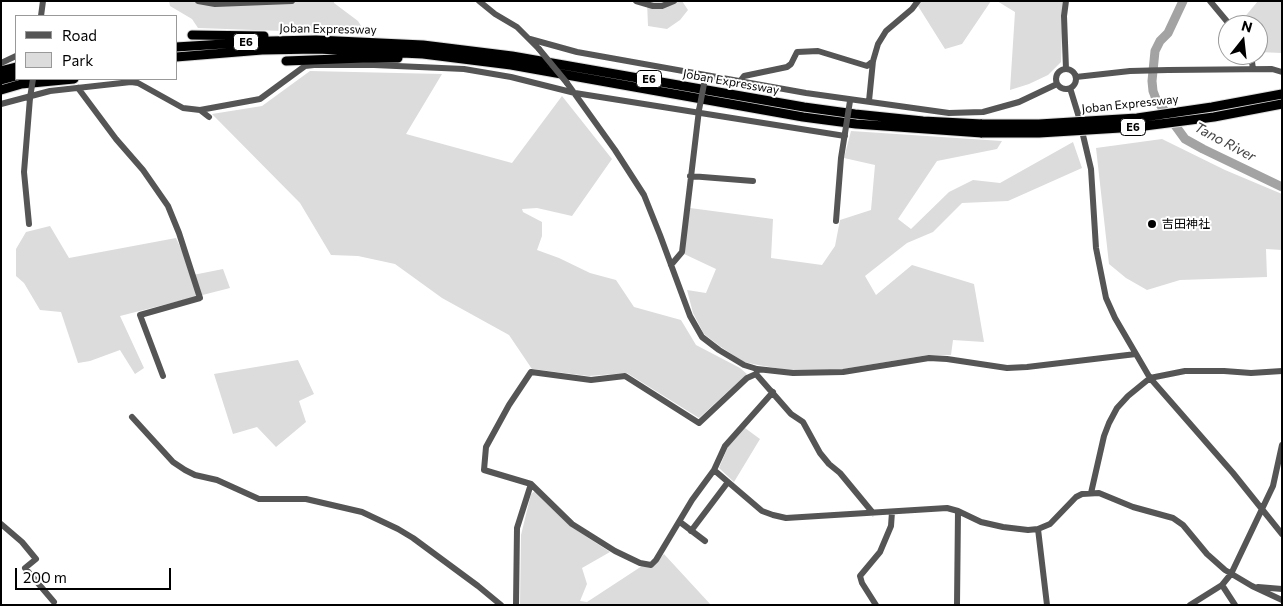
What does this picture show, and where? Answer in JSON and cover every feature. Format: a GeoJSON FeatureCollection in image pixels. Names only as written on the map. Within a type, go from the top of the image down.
{"type":"FeatureCollection","features":[{"type":"Feature","properties":{"kind":"highway"},"geometry":{"type":"LineString","coordinates":[[192,35],[270,36],[316,40]]}},
{"type":"Feature","properties":{"kind":"highway","name":"Joban Expressway"},"geometry":{"type":"LineString","coordinates":[[178,47],[316,40],[390,43],[459,49],[607,72],[821,110],[923,121],[982,124],[1039,124],[1137,118],[1282,94]]}},
{"type":"Feature","properties":{"kind":"highway","name":"Joban Expressway"},"geometry":{"type":"LineString","coordinates":[[178,57],[262,50],[318,49],[390,52],[459,58],[803,117],[856,124],[982,133],[1039,133],[1137,127],[1214,117],[1282,104]]}},
{"type":"Feature","properties":{"kind":"highway"},"geometry":{"type":"LineString","coordinates":[[286,61],[363,58],[459,58]]}},
{"type":"Feature","properties":{"kind":"highway"},"geometry":{"type":"LineString","coordinates":[[1,71],[15,67]]}},
{"type":"Feature","properties":{"kind":"highway"},"geometry":{"type":"LineString","coordinates":[[1,80],[19,80]]}},
{"type":"Feature","properties":{"kind":"highway"},"geometry":{"type":"LineString","coordinates":[[1,90],[19,80]]}},
{"type":"Feature","properties":{"kind":"street"},"geometry":{"type":"LineString","coordinates":[[41,15],[43,1]]}},
{"type":"Feature","properties":{"kind":"street"},"geometry":{"type":"LineString","coordinates":[[198,1],[215,4],[292,1]]}},
{"type":"Feature","properties":{"kind":"street"},"geometry":{"type":"LineString","coordinates":[[479,1],[517,27],[530,39],[575,92],[644,196],[690,316],[702,337],[744,365],[757,371],[793,373],[843,372],[929,358],[1007,368],[1136,354]]}},
{"type":"Feature","properties":{"kind":"street"},"geometry":{"type":"LineString","coordinates":[[636,1],[653,6],[662,6],[674,1]]}},
{"type":"Feature","properties":{"kind":"street"},"geometry":{"type":"LineString","coordinates":[[869,101],[873,61],[878,44],[886,31],[912,9],[918,1]]}},
{"type":"Feature","properties":{"kind":"street"},"geometry":{"type":"LineString","coordinates":[[1066,1],[1064,16],[1066,69]]}},
{"type":"Feature","properties":{"kind":"street"},"geometry":{"type":"LineString","coordinates":[[1210,1],[1222,15]]}},
{"type":"Feature","properties":{"kind":"street"},"geometry":{"type":"LineString","coordinates":[[530,39],[578,52],[706,76],[741,80],[850,100],[949,113],[983,112],[1018,102],[1057,84]]}},
{"type":"Feature","properties":{"kind":"street"},"geometry":{"type":"LineString","coordinates":[[741,80],[744,76],[787,67],[791,64],[797,52],[818,51],[867,66],[873,61]]}},
{"type":"Feature","properties":{"kind":"street"},"geometry":{"type":"LineString","coordinates":[[1,63],[15,56]]}},
{"type":"Feature","properties":{"kind":"street"},"geometry":{"type":"LineString","coordinates":[[1,104],[50,91],[120,82],[138,83],[183,108],[200,110],[260,99],[300,69],[314,65],[374,65],[464,69],[511,77],[575,92],[845,135]]}},
{"type":"Feature","properties":{"kind":"street"},"geometry":{"type":"LineString","coordinates":[[1252,65],[1253,69]]}},
{"type":"Feature","properties":{"kind":"street"},"geometry":{"type":"LineString","coordinates":[[1066,69],[1071,70],[1076,77],[1076,82],[1070,88],[1064,89],[1057,84],[1056,78],[1058,73],[1066,69]]}},
{"type":"Feature","properties":{"kind":"street"},"geometry":{"type":"LineString","coordinates":[[1076,77],[1136,70],[1272,69],[1282,72]]}},
{"type":"Feature","properties":{"kind":"street"},"geometry":{"type":"LineString","coordinates":[[672,265],[682,252],[690,176],[706,76]]}},
{"type":"Feature","properties":{"kind":"street"},"geometry":{"type":"LineString","coordinates":[[29,224],[24,172],[33,80]]}},
{"type":"Feature","properties":{"kind":"street"},"geometry":{"type":"LineString","coordinates":[[78,88],[116,139],[143,170],[168,206],[179,233],[200,298],[140,315],[163,376]]}},
{"type":"Feature","properties":{"kind":"street"},"geometry":{"type":"LineString","coordinates":[[1070,88],[1091,169],[1096,248],[1106,298],[1115,318],[1150,378],[1233,473],[1282,534]]}},
{"type":"Feature","properties":{"kind":"street"},"geometry":{"type":"LineString","coordinates":[[836,221],[841,158],[850,100]]}},
{"type":"Feature","properties":{"kind":"street"},"geometry":{"type":"LineString","coordinates":[[200,110],[209,118]]}},
{"type":"Feature","properties":{"kind":"street"},"geometry":{"type":"LineString","coordinates":[[690,176],[753,181]]}},
{"type":"Feature","properties":{"kind":"street"},"geometry":{"type":"LineString","coordinates":[[1091,493],[1104,436],[1109,423],[1128,396],[1150,378],[1185,372],[1224,370],[1251,373],[1282,371]]}},
{"type":"Feature","properties":{"kind":"street"},"geometry":{"type":"LineString","coordinates":[[757,371],[791,414],[803,422],[820,453],[840,473],[873,513]]}},
{"type":"Feature","properties":{"kind":"street"},"geometry":{"type":"LineString","coordinates":[[757,371],[699,422],[625,376],[591,380],[531,372],[510,404],[486,447],[484,470],[531,484],[572,524],[615,551],[640,563],[651,565],[680,522],[692,500],[714,470],[725,446],[773,392]]}},
{"type":"Feature","properties":{"kind":"street"},"geometry":{"type":"LineString","coordinates":[[132,417],[173,462],[195,475],[217,480],[259,499],[306,499],[362,512],[398,529],[412,538],[478,586],[500,605]]}},
{"type":"Feature","properties":{"kind":"street"},"geometry":{"type":"LineString","coordinates":[[1190,605],[1222,585],[1231,574],[1273,486],[1282,445]]}},
{"type":"Feature","properties":{"kind":"street"},"geometry":{"type":"LineString","coordinates":[[714,470],[762,511],[786,518],[938,508],[958,511],[981,522],[1028,530],[1038,529],[1056,519],[1076,498],[1091,493],[1099,493],[1133,507],[1173,518],[1183,525],[1207,554],[1231,574],[1282,600]]}},
{"type":"Feature","properties":{"kind":"street"},"geometry":{"type":"LineString","coordinates":[[691,531],[728,482]]}},
{"type":"Feature","properties":{"kind":"street"},"geometry":{"type":"LineString","coordinates":[[516,605],[517,528],[531,484]]}},
{"type":"Feature","properties":{"kind":"street"},"geometry":{"type":"LineString","coordinates":[[958,511],[958,605]]}},
{"type":"Feature","properties":{"kind":"street"},"geometry":{"type":"LineString","coordinates":[[876,605],[862,583],[860,576],[880,552],[891,526],[892,512]]}},
{"type":"Feature","properties":{"kind":"street"},"geometry":{"type":"LineString","coordinates":[[680,522],[705,541]]}},
{"type":"Feature","properties":{"kind":"street"},"geometry":{"type":"LineString","coordinates":[[1,524],[22,542],[36,559],[24,568],[54,602]]}},
{"type":"Feature","properties":{"kind":"street"},"geometry":{"type":"LineString","coordinates":[[1038,529],[1047,605]]}},
{"type":"Feature","properties":{"kind":"street"},"geometry":{"type":"LineString","coordinates":[[1222,585],[1235,605]]}},
{"type":"Feature","properties":{"kind":"street"},"geometry":{"type":"LineString","coordinates":[[1252,586],[1282,589]]}},
{"type":"Feature","properties":{"kind":"green space"},"geometry":{"type":"Polygon","coordinates":[[[169,1],[334,1],[334,3],[358,21],[366,34],[198,28],[192,19],[170,6],[169,1]]]}},
{"type":"Feature","properties":{"kind":"green space"},"geometry":{"type":"Polygon","coordinates":[[[647,1],[682,1],[688,10],[680,20],[667,29],[648,26],[647,1]]]}},
{"type":"Feature","properties":{"kind":"green space"},"geometry":{"type":"Polygon","coordinates":[[[921,1],[991,1],[962,44],[945,49],[918,6],[921,1]]]}},
{"type":"Feature","properties":{"kind":"green space"},"geometry":{"type":"Polygon","coordinates":[[[997,1],[1063,1],[1061,62],[1048,75],[1010,90],[1015,12],[997,1]]]}},
{"type":"Feature","properties":{"kind":"green space"},"geometry":{"type":"Polygon","coordinates":[[[1258,1],[1282,1],[1282,53],[1268,52],[1268,15],[1246,15],[1258,1]]]}},
{"type":"Feature","properties":{"kind":"green space"},"geometry":{"type":"Polygon","coordinates":[[[310,71],[442,74],[406,134],[512,163],[562,96],[612,159],[572,216],[537,208],[522,209],[523,212],[542,222],[542,236],[537,250],[590,273],[616,280],[634,307],[681,320],[696,345],[740,368],[747,374],[699,418],[627,373],[589,376],[532,369],[509,335],[442,298],[395,264],[358,256],[331,255],[300,203],[212,114],[262,106],[310,71]]]}},
{"type":"Feature","properties":{"kind":"green space"},"geometry":{"type":"Polygon","coordinates":[[[851,131],[1002,141],[997,149],[937,161],[898,219],[911,229],[949,192],[973,180],[1000,183],[1073,142],[1082,168],[1008,201],[962,203],[933,232],[907,243],[865,276],[876,295],[912,265],[974,284],[984,342],[953,340],[951,355],[928,355],[843,369],[793,371],[744,362],[704,334],[693,313],[687,290],[706,293],[716,269],[682,253],[690,208],[773,219],[771,258],[822,265],[835,246],[840,220],[871,210],[875,165],[844,158],[851,131]]]}},
{"type":"Feature","properties":{"kind":"green space"},"geometry":{"type":"Polygon","coordinates":[[[1162,139],[1225,170],[1282,194],[1282,250],[1266,249],[1267,277],[1180,280],[1147,290],[1126,278],[1109,264],[1096,148],[1162,139]]]}},
{"type":"Feature","properties":{"kind":"green space"},"geometry":{"type":"Polygon","coordinates":[[[50,226],[69,258],[176,238],[193,275],[223,269],[230,288],[120,316],[144,368],[135,374],[120,350],[90,361],[78,363],[61,312],[40,310],[24,283],[16,276],[16,249],[26,232],[50,226]]]}},
{"type":"Feature","properties":{"kind":"green space"},"geometry":{"type":"Polygon","coordinates":[[[298,360],[314,394],[299,401],[306,422],[276,447],[257,427],[233,434],[214,374],[298,360]]]}},
{"type":"Feature","properties":{"kind":"green space"},"geometry":{"type":"Polygon","coordinates":[[[745,428],[760,439],[734,482],[719,468],[728,447],[745,428]]]}},
{"type":"Feature","properties":{"kind":"green space"},"geometry":{"type":"Polygon","coordinates":[[[535,491],[570,526],[610,552],[582,568],[587,584],[580,601],[587,602],[642,566],[652,568],[664,554],[711,605],[520,605],[521,535],[531,494],[535,491]]]}},
{"type":"Feature","properties":{"kind":"waterway","name":"Tano River"},"geometry":{"type":"LineString","coordinates":[[1183,1],[1168,33],[1160,41],[1155,51],[1152,81],[1156,99],[1185,139],[1282,187]]}},
{"type":"Feature","properties":{"kind":"place","name":"吉田神社"},"geometry":{"type":"Point","coordinates":[1152,224]}}]}
